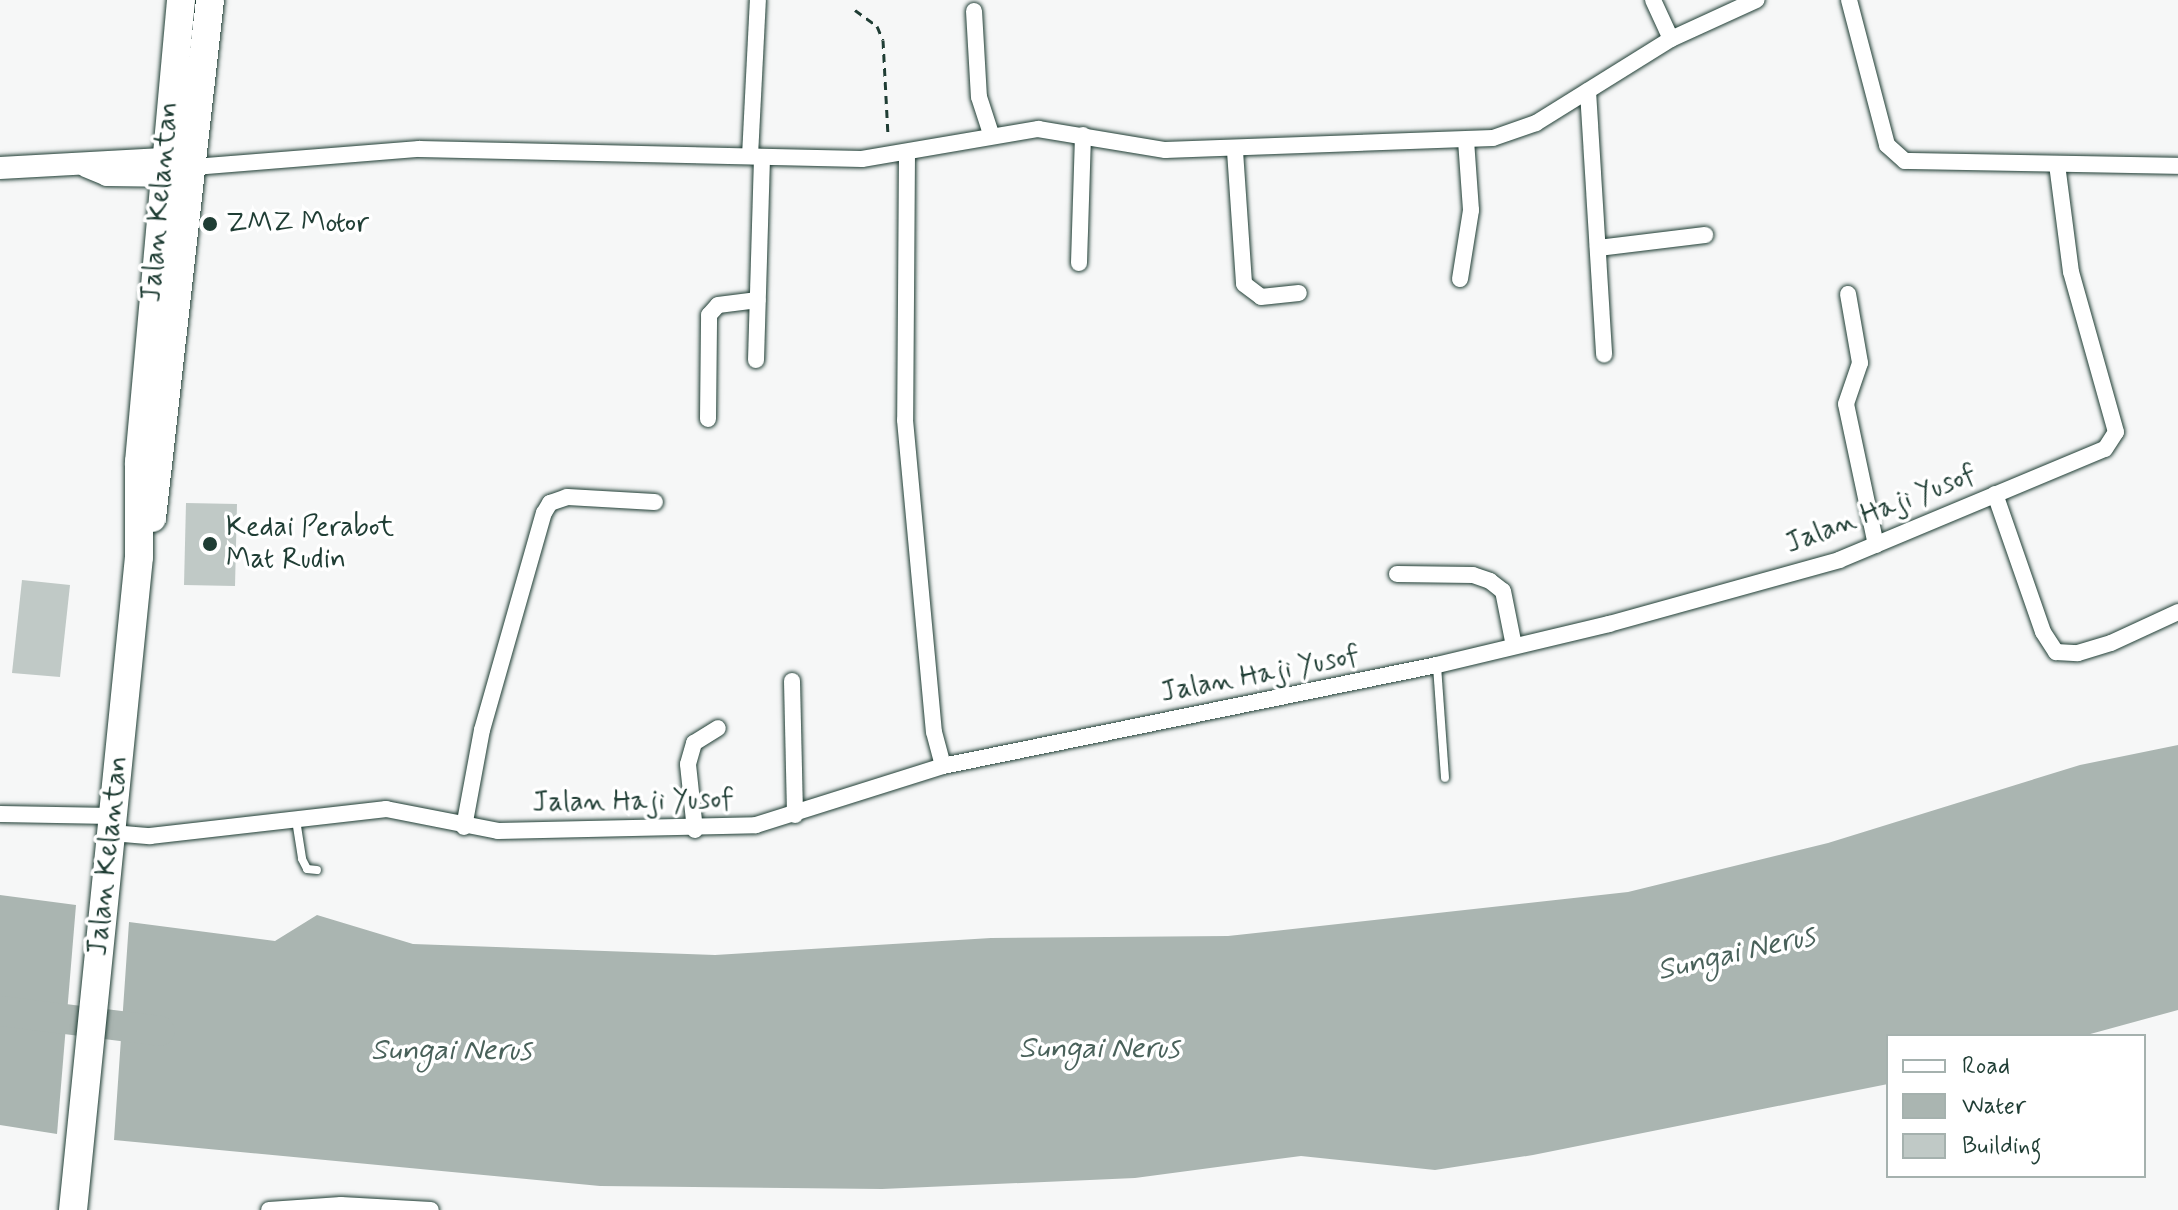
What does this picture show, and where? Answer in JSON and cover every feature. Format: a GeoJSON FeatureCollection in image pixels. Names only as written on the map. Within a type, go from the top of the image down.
{"type":"FeatureCollection","features":[{"type":"Feature","properties":{"kind":"highway","name":"Jalan Kelantan"},"geometry":{"type":"LineString","coordinates":[[73,1210],[140,548],[135,518],[139,462],[163,166],[181,0]]}},
{"type":"Feature","properties":{"kind":"highway","name":"Jalan Kelantan"},"geometry":{"type":"LineString","coordinates":[[140,548],[152,518],[194,167],[210,0]]}},
{"type":"Feature","properties":{"kind":"street"},"geometry":{"type":"LineString","coordinates":[[756,360],[758,0]]}},
{"type":"Feature","properties":{"kind":"street"},"geometry":{"type":"LineString","coordinates":[[1653,0],[1671,39]]}},
{"type":"Feature","properties":{"kind":"street"},"geometry":{"type":"LineString","coordinates":[[0,168],[163,166],[176,177],[194,167],[419,149],[888,157],[991,135],[1038,129],[1165,150],[1235,151],[1466,140],[1515,134],[1671,39],[1756,0]]}},
{"type":"Feature","properties":{"kind":"street"},"geometry":{"type":"LineString","coordinates":[[1849,0],[1887,145],[1896,156],[1921,164],[2178,166]]}},
{"type":"Feature","properties":{"kind":"street"},"geometry":{"type":"LineString","coordinates":[[974,11],[979,97],[991,135]]}},
{"type":"Feature","properties":{"kind":"street"},"geometry":{"type":"LineString","coordinates":[[1588,91],[1604,355]]}},
{"type":"Feature","properties":{"kind":"street"},"geometry":{"type":"LineString","coordinates":[[1079,263],[1083,135]]}},
{"type":"Feature","properties":{"kind":"street"},"geometry":{"type":"LineString","coordinates":[[1460,279],[1471,210],[1466,140]]}},
{"type":"Feature","properties":{"kind":"street"},"geometry":{"type":"LineString","coordinates":[[1235,151],[1244,284],[1261,297],[1299,293]]}},
{"type":"Feature","properties":{"kind":"street"},"geometry":{"type":"LineString","coordinates":[[907,154],[909,373],[905,410],[934,732],[943,766]]}},
{"type":"Feature","properties":{"kind":"street","name":"Jalan Haji Yusof"},"geometry":{"type":"LineString","coordinates":[[0,814],[112,824],[150,836],[386,809],[464,827],[498,831],[695,830],[795,815],[943,766],[1437,665],[1609,624],[1876,545],[2105,449],[2116,432],[2071,272],[2057,164]]}},
{"type":"Feature","properties":{"kind":"street"},"geometry":{"type":"LineString","coordinates":[[1598,248],[1705,235]]}},
{"type":"Feature","properties":{"kind":"street"},"geometry":{"type":"LineString","coordinates":[[1848,294],[1860,363],[1846,404],[1876,545]]}},
{"type":"Feature","properties":{"kind":"street"},"geometry":{"type":"LineString","coordinates":[[708,419],[709,315],[718,305],[758,300]]}},
{"type":"Feature","properties":{"kind":"street"},"geometry":{"type":"LineString","coordinates":[[1995,494],[2043,632],[2056,652],[2078,653],[2111,643],[2178,612]]}},
{"type":"Feature","properties":{"kind":"street"},"geometry":{"type":"LineString","coordinates":[[464,827],[482,730],[544,513],[550,503],[567,497],[655,502]]}},
{"type":"Feature","properties":{"kind":"street"},"geometry":{"type":"LineString","coordinates":[[1397,574],[1473,575],[1490,581],[1503,591],[1514,646]]}},
{"type":"Feature","properties":{"kind":"street"},"geometry":{"type":"LineString","coordinates":[[792,681],[795,815]]}},
{"type":"Feature","properties":{"kind":"street"},"geometry":{"type":"LineString","coordinates":[[695,830],[688,764],[694,743],[718,728]]}},
{"type":"Feature","properties":{"kind":"street"},"geometry":{"type":"LineString","coordinates":[[269,1210],[341,1205],[431,1210]]}},
{"type":"Feature","properties":{"kind":"lane"},"geometry":{"type":"LineString","coordinates":[[1437,665],[1445,778]]}},
{"type":"Feature","properties":{"kind":"lane"},"geometry":{"type":"LineString","coordinates":[[296,820],[302,859],[307,869],[317,870]]}},
{"type":"Feature","properties":{"kind":"path"},"geometry":{"type":"LineString","coordinates":[[855,10],[877,26],[883,40],[888,157]]}},
{"type":"Feature","properties":{"kind":"water"},"geometry":{"type":"Polygon","coordinates":[[[2178,745],[2178,1010],[2090,1034],[1886,1034],[1886,1084],[1533,1155],[1435,1170],[1301,1156],[1135,1178],[882,1189],[600,1186],[114,1140],[129,922],[275,941],[317,915],[413,944],[715,955],[991,938],[1228,936],[1628,892],[1828,843],[2080,765],[2178,745]]]}},
{"type":"Feature","properties":{"kind":"water"},"geometry":{"type":"Polygon","coordinates":[[[0,895],[76,905],[57,1134],[0,1125],[0,895]]]}},
{"type":"Feature","properties":{"kind":"building","name":"Kedai Perabot Mat Rudin"},"geometry":{"type":"Polygon","coordinates":[[[186,503],[237,504],[235,586],[184,585],[186,503]]]}},
{"type":"Feature","properties":{"kind":"building"},"geometry":{"type":"Polygon","coordinates":[[[22,580],[70,585],[60,677],[12,673],[22,580]]]}},
{"type":"Feature","properties":{"kind":"waterway","name":"Sungai Nerus"},"geometry":{"type":"LineString","coordinates":[[0,1011],[160,1031]]}},
{"type":"Feature","properties":{"kind":"place","name":"ZMZ Motor"},"geometry":{"type":"Point","coordinates":[210,224]}},
{"type":"Feature","properties":{"kind":"place","name":"Kedai Perabot Mat Rudin"},"geometry":{"type":"Point","coordinates":[210,544]}}]}
